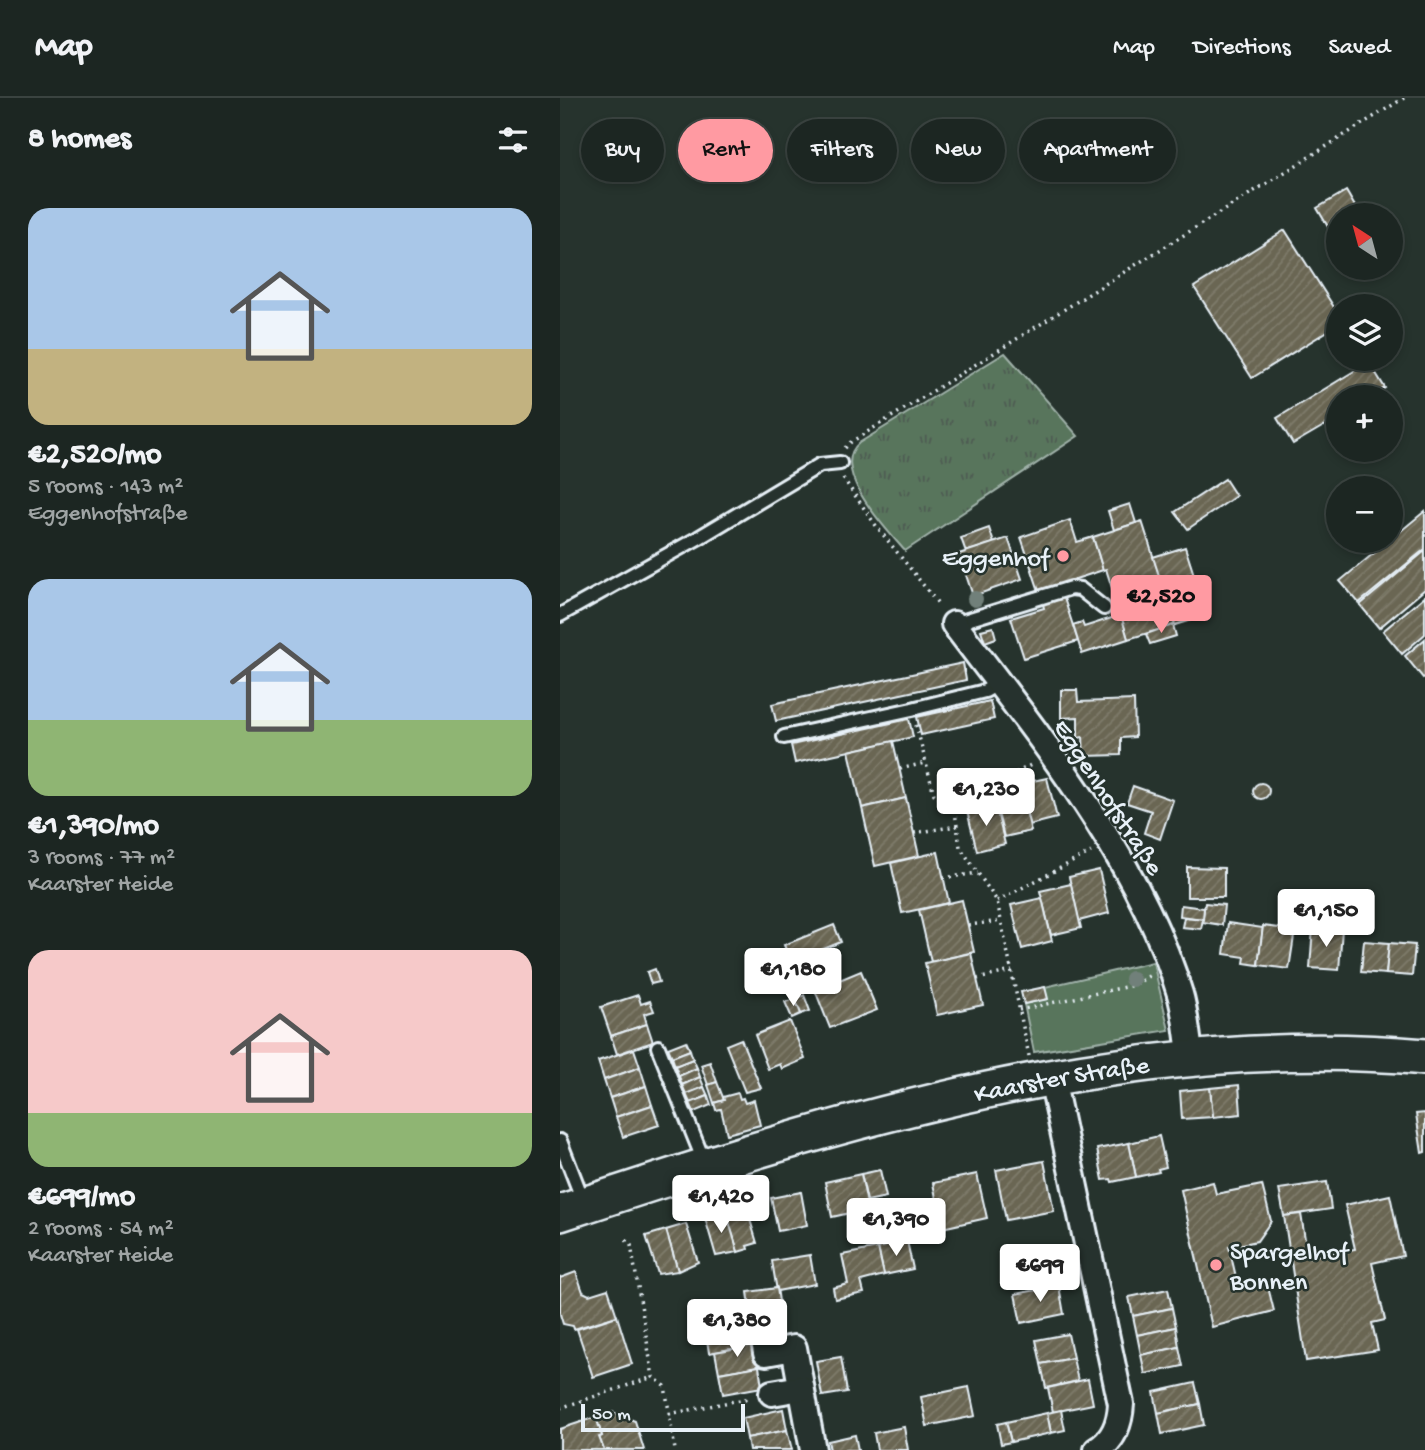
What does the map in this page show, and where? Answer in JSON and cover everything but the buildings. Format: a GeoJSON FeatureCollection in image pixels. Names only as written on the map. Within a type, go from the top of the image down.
{"type":"FeatureCollection","features":[{"type":"Feature","properties":{"kind":"main road","name":"Kaarster Straße"},"geometry":{"type":"LineString","coordinates":[[572,1209],[861,1120],[1043,1080],[1191,1057],[1292,1053],[1425,1058]]}},
{"type":"Feature","properties":{"kind":"street","name":"Eggenhofstraße"},"geometry":{"type":"LineString","coordinates":[[954,624],[1095,817],[1144,905],[1180,996],[1191,1057]]}},
{"type":"Feature","properties":{"kind":"street"},"geometry":{"type":"LineString","coordinates":[[1043,1080],[1121,1404],[1120,1419],[1115,1432],[1105,1446],[1097,1450]]}},
{"type":"Feature","properties":{"kind":"street"},"geometry":{"type":"LineString","coordinates":[[760,1315],[766,1353],[794,1348],[813,1450]]}},
{"type":"Feature","properties":{"kind":"street"},"geometry":{"type":"LineString","coordinates":[[772,1393],[801,1388]]}},
{"type":"Feature","properties":{"kind":"lane"},"geometry":{"type":"LineString","coordinates":[[560,615],[698,538],[820,465],[840,463]]}},
{"type":"Feature","properties":{"kind":"lane"},"geometry":{"type":"LineString","coordinates":[[954,624],[1070,588],[1080,589],[1104,608]]}},
{"type":"Feature","properties":{"kind":"lane"},"geometry":{"type":"LineString","coordinates":[[784,737],[985,691],[999,683]]}},
{"type":"Feature","properties":{"kind":"lane"},"geometry":{"type":"LineString","coordinates":[[658,1047],[705,1166]]}},
{"type":"Feature","properties":{"kind":"lane","name":"Kaarster Straße"},"geometry":{"type":"LineString","coordinates":[[560,1141],[572,1209]]}},
{"type":"Feature","properties":{"kind":"path"},"geometry":{"type":"LineString","coordinates":[[954,624],[846,484],[840,463],[843,451],[851,442],[1404,98]]}},
{"type":"Feature","properties":{"kind":"path"},"geometry":{"type":"LineString","coordinates":[[912,709],[934,794],[955,813]]}},
{"type":"Feature","properties":{"kind":"path"},"geometry":{"type":"LineString","coordinates":[[1043,1080],[1019,1010],[997,901],[960,847],[954,805],[1051,755]]}},
{"type":"Feature","properties":{"kind":"path"},"geometry":{"type":"LineString","coordinates":[[900,769],[925,762]]}},
{"type":"Feature","properties":{"kind":"path"},"geometry":{"type":"LineString","coordinates":[[914,834],[957,826]]}},
{"type":"Feature","properties":{"kind":"path"},"geometry":{"type":"LineString","coordinates":[[997,901],[1109,842]]}},
{"type":"Feature","properties":{"kind":"path"},"geometry":{"type":"LineString","coordinates":[[943,878],[978,873]]}},
{"type":"Feature","properties":{"kind":"path"},"geometry":{"type":"LineString","coordinates":[[968,925],[1002,922]]}},
{"type":"Feature","properties":{"kind":"path"},"geometry":{"type":"LineString","coordinates":[[1019,1010],[1134,985],[1155,972],[1171,968]]}},
{"type":"Feature","properties":{"kind":"path"},"geometry":{"type":"LineString","coordinates":[[977,979],[1012,971]]}},
{"type":"Feature","properties":{"kind":"path"},"geometry":{"type":"LineString","coordinates":[[626,1240],[631,1245],[653,1377],[665,1386],[675,1450]]}},
{"type":"Feature","properties":{"kind":"path"},"geometry":{"type":"LineString","coordinates":[[560,1408],[653,1377]]}},
{"type":"Feature","properties":{"kind":"path"},"geometry":{"type":"LineString","coordinates":[[669,1414],[772,1393]]}},
{"type":"Feature","properties":{"kind":"green space"},"geometry":{"type":"Polygon","coordinates":[[[1005,353],[1078,436],[905,551],[874,514],[855,483],[851,454],[859,443],[1005,353]]]}},
{"type":"Feature","properties":{"kind":"green space"},"geometry":{"type":"Polygon","coordinates":[[[1153,962],[1169,1030],[1034,1052],[1024,1004],[1047,999],[1045,987],[1153,962]]]}},
{"type":"Feature","properties":{"kind":"place","name":"Eggenhof"},"geometry":{"type":"Point","coordinates":[1063,556]}},
{"type":"Feature","properties":{"kind":"place","name":"Spargelhof Bonnen"},"geometry":{"type":"Point","coordinates":[1216,1265]}}]}
